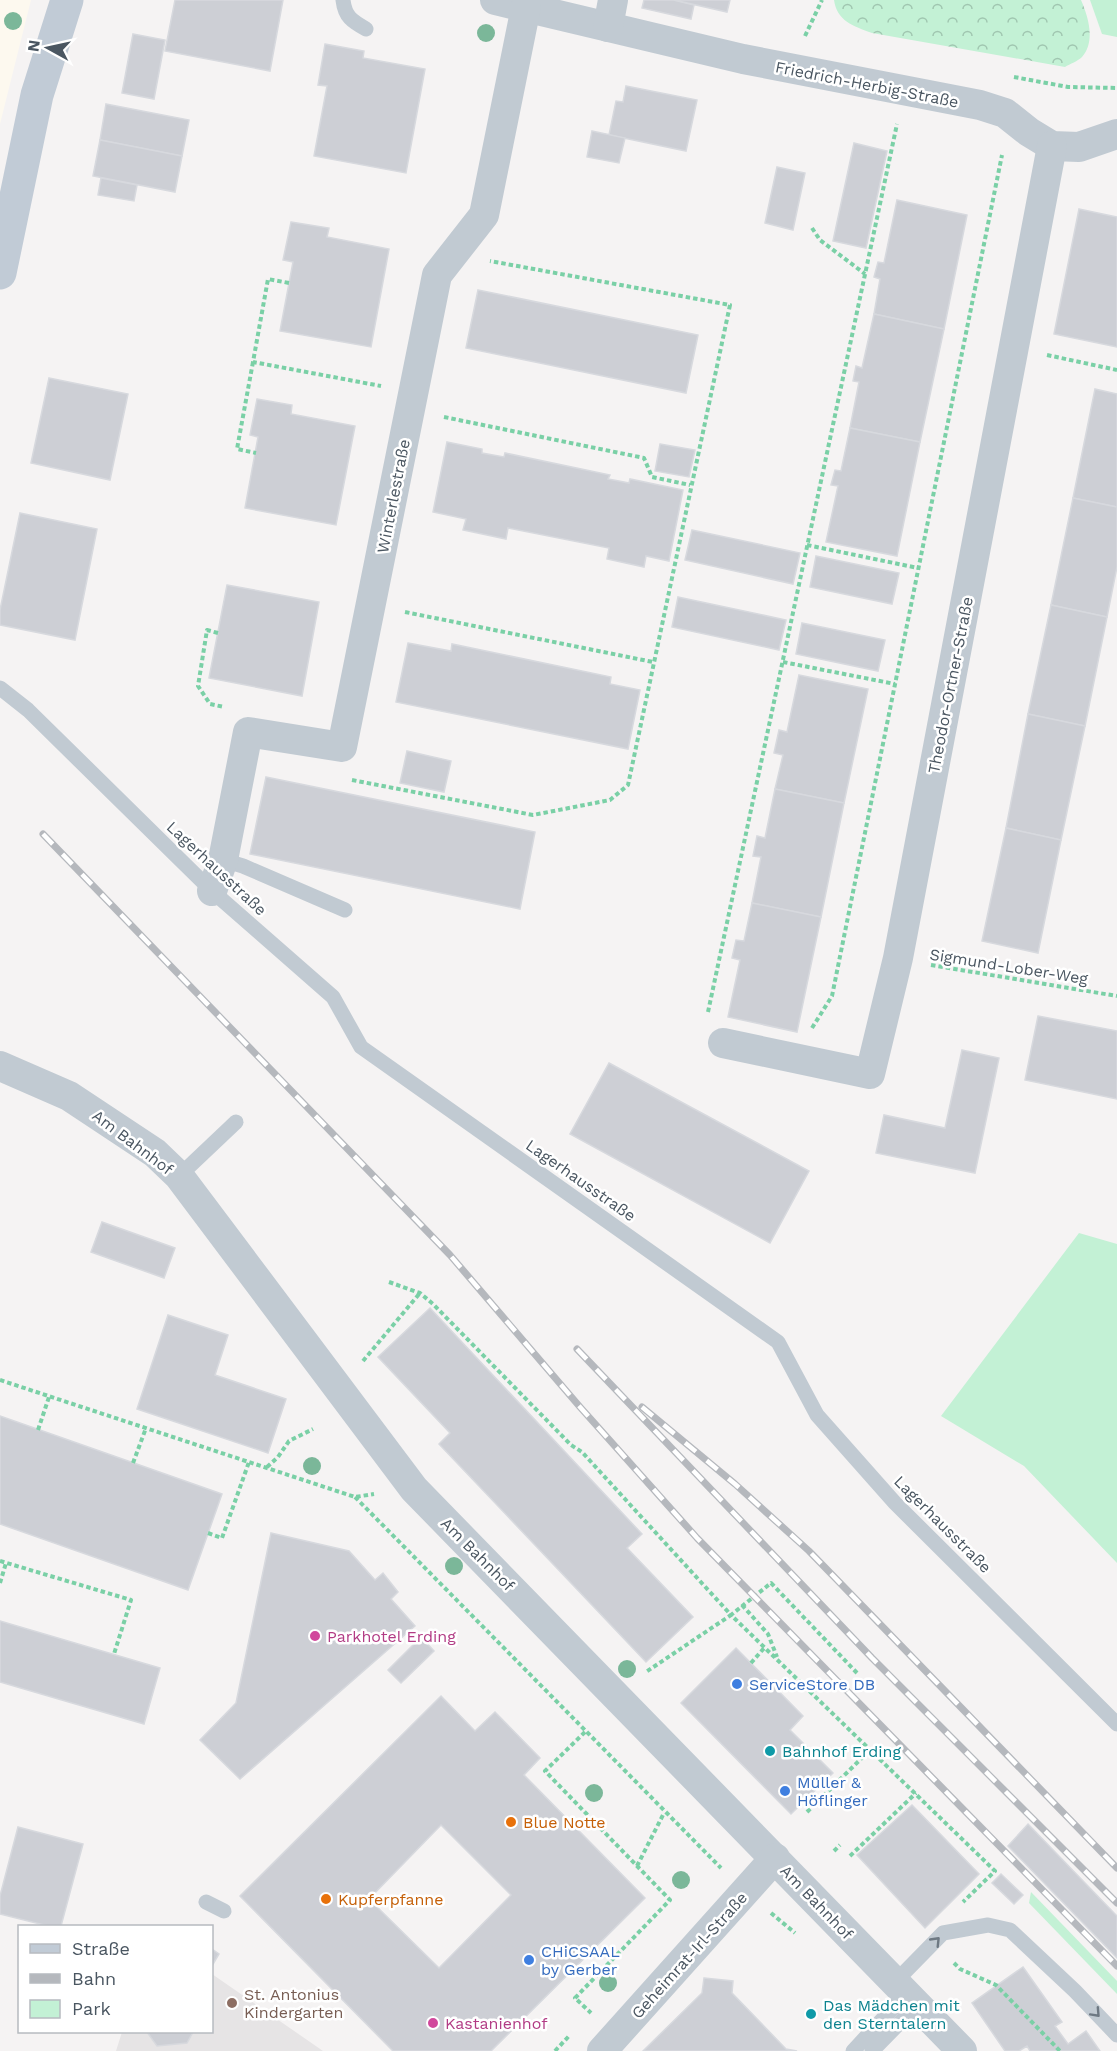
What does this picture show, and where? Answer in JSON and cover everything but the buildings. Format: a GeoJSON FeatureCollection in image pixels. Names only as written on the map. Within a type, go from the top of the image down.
{"type":"FeatureCollection","features":[{"type":"Feature","properties":{"kind":"street"},"geometry":{"type":"LineString","coordinates":[[0,273],[38,95],[67,0]]}},
{"type":"Feature","properties":{"kind":"street","name":"Friedrich-Herbig-Straße"},"geometry":{"type":"LineString","coordinates":[[495,0],[526,7],[611,14],[766,64],[980,105],[1005,113],[1052,146]]}},
{"type":"Feature","properties":{"kind":"street","name":"Winterlestraße"},"geometry":{"type":"LineString","coordinates":[[342,747],[437,275],[484,215],[526,7]]}},
{"type":"Feature","properties":{"kind":"street"},"geometry":{"type":"LineString","coordinates":[[1052,146],[1079,147],[1117,134]]}},
{"type":"Feature","properties":{"kind":"street","name":"Theodor-Ortner-Straße"},"geometry":{"type":"LineString","coordinates":[[715,1031],[870,1074],[898,958],[1052,146]]}},
{"type":"Feature","properties":{"kind":"street"},"geometry":{"type":"LineString","coordinates":[[212,891],[224,860],[248,732],[342,747]]}},
{"type":"Feature","properties":{"kind":"street","name":"Am Bahnhof"},"geometry":{"type":"LineString","coordinates":[[0,1066],[69,1096],[124,1131],[155,1154],[179,1176],[414,1489],[962,2051]]}},
{"type":"Feature","properties":{"kind":"street","name":"Geheimrat-Irl-Straße"},"geometry":{"type":"LineString","coordinates":[[602,2051],[775,1858]]}},
{"type":"Feature","properties":{"kind":"lane"},"geometry":{"type":"LineString","coordinates":[[343,0],[345,12],[366,30]]}},
{"type":"Feature","properties":{"kind":"lane","name":"Lagerhausstraße"},"geometry":{"type":"LineString","coordinates":[[0,688],[28,710],[212,891],[333,997],[361,1047],[778,1342],[817,1416],[895,1503],[1117,1724]]}},
{"type":"Feature","properties":{"kind":"lane"},"geometry":{"type":"LineString","coordinates":[[224,860],[345,910]]}},
{"type":"Feature","properties":{"kind":"lane"},"geometry":{"type":"LineString","coordinates":[[179,1176],[236,1122]]}},
{"type":"Feature","properties":{"kind":"lane"},"geometry":{"type":"LineString","coordinates":[[206,1902],[224,1911]]}},
{"type":"Feature","properties":{"kind":"lane"},"geometry":{"type":"LineString","coordinates":[[872,2051],[943,1933],[988,1925],[1010,1930],[1075,1991],[1117,2035]]}},
{"type":"Feature","properties":{"kind":"lane"},"geometry":{"type":"LineString","coordinates":[[853,2051],[906,1994]]}},
{"type":"Feature","properties":{"kind":"path"},"geometry":{"type":"LineString","coordinates":[[804,39],[822,0]]}},
{"type":"Feature","properties":{"kind":"path"},"geometry":{"type":"LineString","coordinates":[[715,1031],[783,662],[899,116]]}},
{"type":"Feature","properties":{"kind":"path"},"geometry":{"type":"LineString","coordinates":[[810,1031],[832,996],[1003,148]]}},
{"type":"Feature","properties":{"kind":"path"},"geometry":{"type":"LineString","coordinates":[[812,228],[820,240],[865,274]]}},
{"type":"Feature","properties":{"kind":"path"},"geometry":{"type":"LineString","coordinates":[[342,747],[345,779],[534,815],[610,800],[628,785],[730,305],[454,255]]}},
{"type":"Feature","properties":{"kind":"path"},"geometry":{"type":"LineString","coordinates":[[256,453],[237,449],[268,279],[289,283]]}},
{"type":"Feature","properties":{"kind":"path"},"geometry":{"type":"LineString","coordinates":[[1014,348],[1117,370]]}},
{"type":"Feature","properties":{"kind":"path"},"geometry":{"type":"LineString","coordinates":[[253,362],[644,458],[652,477],[690,485]]}},
{"type":"Feature","properties":{"kind":"path"},"geometry":{"type":"LineString","coordinates":[[807,545],[918,568]]}},
{"type":"Feature","properties":{"kind":"path"},"geometry":{"type":"LineString","coordinates":[[372,605],[654,662]]}},
{"type":"Feature","properties":{"kind":"path"},"geometry":{"type":"LineString","coordinates":[[218,633],[207,630],[198,686],[210,704],[240,710],[248,732]]}},
{"type":"Feature","properties":{"kind":"path"},"geometry":{"type":"LineString","coordinates":[[783,662],[895,684]]}},
{"type":"Feature","properties":{"kind":"path","name":"Sigmund-Lober-Weg"},"geometry":{"type":"LineString","coordinates":[[898,958],[1117,996]]}},
{"type":"Feature","properties":{"kind":"path"},"geometry":{"type":"LineString","coordinates":[[388,1282],[420,1293],[433,1304],[571,1445],[582,1452],[731,1615],[995,1871],[966,1899]]}},
{"type":"Feature","properties":{"kind":"path"},"geometry":{"type":"LineString","coordinates":[[363,1360],[420,1293]]}},
{"type":"Feature","properties":{"kind":"path"},"geometry":{"type":"LineString","coordinates":[[0,1380],[355,1497],[414,1489]]}},
{"type":"Feature","properties":{"kind":"path"},"geometry":{"type":"LineString","coordinates":[[38,1430],[49,1396]]}},
{"type":"Feature","properties":{"kind":"path"},"geometry":{"type":"LineString","coordinates":[[133,1463],[146,1428]]}},
{"type":"Feature","properties":{"kind":"path"},"geometry":{"type":"LineString","coordinates":[[267,1467],[278,1457],[289,1441],[313,1429]]}},
{"type":"Feature","properties":{"kind":"path"},"geometry":{"type":"LineString","coordinates":[[208,1533],[222,1538],[249,1461]]}},
{"type":"Feature","properties":{"kind":"path"},"geometry":{"type":"LineString","coordinates":[[355,1497],[725,1873]]}},
{"type":"Feature","properties":{"kind":"path"},"geometry":{"type":"LineString","coordinates":[[0,1562],[131,1600],[114,1654]]}},
{"type":"Feature","properties":{"kind":"path"},"geometry":{"type":"LineString","coordinates":[[0,1583],[6,1563]]}},
{"type":"Feature","properties":{"kind":"path"},"geometry":{"type":"LineString","coordinates":[[646,1672],[731,1615],[771,1583],[857,1673]]}},
{"type":"Feature","properties":{"kind":"path"},"geometry":{"type":"LineString","coordinates":[[742,1605],[768,1634],[779,1660]]}},
{"type":"Feature","properties":{"kind":"path"},"geometry":{"type":"LineString","coordinates":[[751,1663],[765,1647]]}},
{"type":"Feature","properties":{"kind":"path"},"geometry":{"type":"LineString","coordinates":[[584,2021],[591,2014],[575,1998],[670,1900],[545,1772],[585,1732]]}},
{"type":"Feature","properties":{"kind":"path"},"geometry":{"type":"LineString","coordinates":[[807,1812],[870,1750]]}},
{"type":"Feature","properties":{"kind":"path"},"geometry":{"type":"LineString","coordinates":[[850,1856],[916,1793]]}},
{"type":"Feature","properties":{"kind":"path"},"geometry":{"type":"LineString","coordinates":[[637,1866],[665,1804]]}},
{"type":"Feature","properties":{"kind":"path"},"geometry":{"type":"LineString","coordinates":[[834,1851],[840,1845]]}},
{"type":"Feature","properties":{"kind":"path"},"geometry":{"type":"LineString","coordinates":[[954,1963],[960,1969],[996,1985],[1060,2051]]}},
{"type":"Feature","properties":{"kind":"path"},"geometry":{"type":"LineString","coordinates":[[555,2051],[577,2029]]}},
{"type":"Feature","properties":{"kind":"shaded area"},"geometry":{"type":"Polygon","coordinates":[[[0,0],[31,0],[0,124],[0,0]]]}},
{"type":"Feature","properties":{"kind":"shaded area","name":"St. Antonius Kindergarten"},"geometry":{"type":"Polygon","coordinates":[[[213,1975],[323,2051],[116,2051],[122,2033],[213,2033],[213,1975]]]}},
{"type":"Feature","properties":{"kind":"green space"},"geometry":{"type":"Polygon","coordinates":[[[834,0],[1081,0],[1088,21],[1089,44],[1082,57],[1065,67],[872,33],[842,18],[834,0]]]}},
{"type":"Feature","properties":{"kind":"green space"},"geometry":{"type":"Polygon","coordinates":[[[1090,0],[1117,0],[1117,37],[1102,34],[1090,0]]]}},
{"type":"Feature","properties":{"kind":"green space"},"geometry":{"type":"Polygon","coordinates":[[[1079,1233],[1117,1244],[1117,1563],[1024,1466],[941,1416],[1079,1233]]]}},
{"type":"Feature","properties":{"kind":"green space"},"geometry":{"type":"Polygon","coordinates":[[[1031,1892],[1117,1981],[1117,1994],[1029,1903],[1031,1892]]]}},
{"type":"Feature","properties":{"kind":"railway"},"geometry":{"type":"LineString","coordinates":[[43,834],[450,1255],[580,1407],[697,1538],[1117,1966]]}},
{"type":"Feature","properties":{"kind":"railway"},"geometry":{"type":"LineString","coordinates":[[577,1349],[872,1658],[1117,1903]]}},
{"type":"Feature","properties":{"kind":"railway"},"geometry":{"type":"LineString","coordinates":[[642,1407],[735,1484],[809,1551],[1117,1868]]}},
{"type":"Feature","properties":{"kind":"place","name":"Parkhotel Erding"},"geometry":{"type":"Point","coordinates":[315,1636]}},
{"type":"Feature","properties":{"kind":"place","name":"ServiceStore DB"},"geometry":{"type":"Point","coordinates":[737,1684]}},
{"type":"Feature","properties":{"kind":"place","name":"Bahnhof Erding"},"geometry":{"type":"Point","coordinates":[770,1751]}},
{"type":"Feature","properties":{"kind":"place","name":"Müller & Höflinger"},"geometry":{"type":"Point","coordinates":[785,1791]}},
{"type":"Feature","properties":{"kind":"place","name":"Blue Notte"},"geometry":{"type":"Point","coordinates":[511,1822]}},
{"type":"Feature","properties":{"kind":"place","name":"Kupferpfanne"},"geometry":{"type":"Point","coordinates":[326,1899]}},
{"type":"Feature","properties":{"kind":"place","name":"CHiCSAAL by Gerber"},"geometry":{"type":"Point","coordinates":[529,1960]}},
{"type":"Feature","properties":{"kind":"place","name":"St. Antonius Kindergarten"},"geometry":{"type":"Point","coordinates":[232,2003]}},
{"type":"Feature","properties":{"kind":"place","name":"Das Mädchen mit den Sterntalern"},"geometry":{"type":"Point","coordinates":[811,2014]}},
{"type":"Feature","properties":{"kind":"place","name":"Kastanienhof"},"geometry":{"type":"Point","coordinates":[433,2023]}}]}
